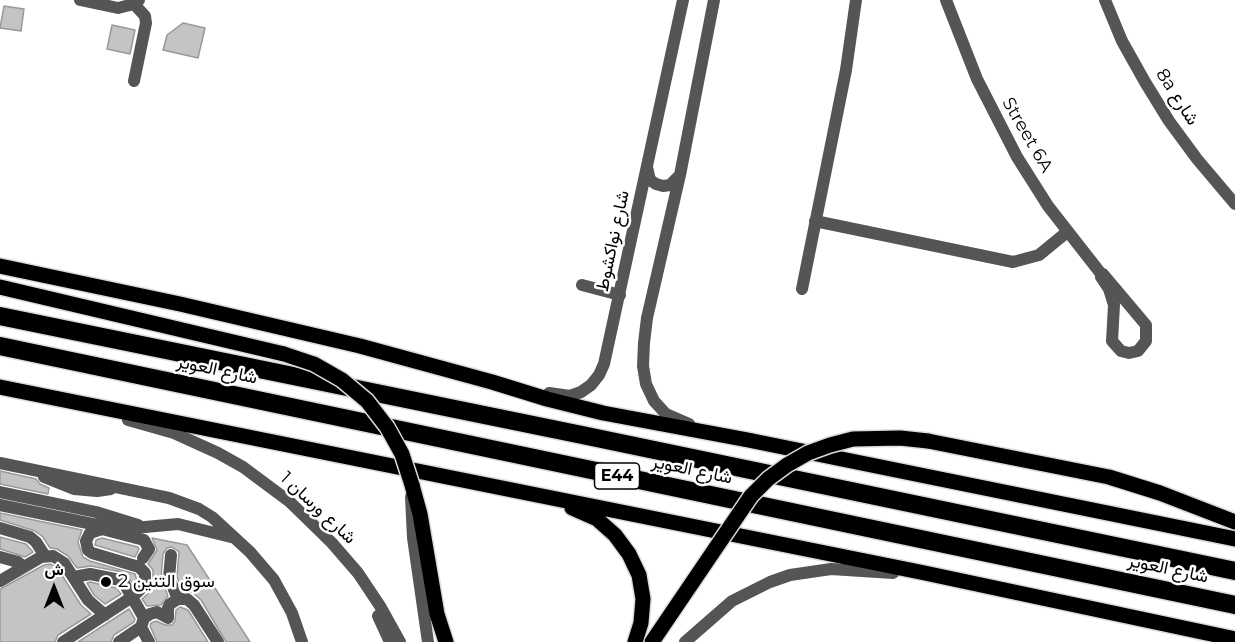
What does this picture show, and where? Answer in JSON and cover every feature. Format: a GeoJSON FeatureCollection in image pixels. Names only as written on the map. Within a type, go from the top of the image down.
{"type":"FeatureCollection","features":[{"type":"Feature","properties":{"kind":"highway","name":"شارع العوير"},"geometry":{"type":"LineString","coordinates":[[0,316],[576,433],[1235,571]]}},
{"type":"Feature","properties":{"kind":"highway","name":"شارع العوير"},"geometry":{"type":"LineString","coordinates":[[0,346],[1235,605]]}},
{"type":"Feature","properties":{"kind":"main road"},"geometry":{"type":"LineString","coordinates":[[0,266],[180,304],[360,346],[603,413],[748,440],[1235,539]]}},
{"type":"Feature","properties":{"kind":"main road"},"geometry":{"type":"LineString","coordinates":[[0,287],[284,354],[314,364],[342,380],[367,400],[387,427],[402,454],[422,523],[436,605],[446,642]]}},
{"type":"Feature","properties":{"kind":"main road"},"geometry":{"type":"LineString","coordinates":[[0,387],[920,572],[1235,639]]}},
{"type":"Feature","properties":{"kind":"main road"},"geometry":{"type":"LineString","coordinates":[[652,642],[751,496],[768,479],[808,453],[853,439],[900,438],[928,441],[1109,477],[1160,493],[1235,522]]}},
{"type":"Feature","properties":{"kind":"main road"},"geometry":{"type":"LineString","coordinates":[[524,492],[597,519],[615,534],[629,554],[639,575],[643,599],[641,623],[635,642]]}},
{"type":"Feature","properties":{"kind":"street"},"geometry":{"type":"LineString","coordinates":[[80,0],[118,8],[136,2],[146,23],[134,81]]}},
{"type":"Feature","properties":{"kind":"street","name":"شارع نواكشوط"},"geometry":{"type":"LineString","coordinates":[[492,382],[570,396],[591,385],[599,375],[604,364],[620,295],[683,0]]}},
{"type":"Feature","properties":{"kind":"street"},"geometry":{"type":"LineString","coordinates":[[714,0],[680,175],[647,318],[643,366],[646,384],[654,401],[666,414],[680,421],[748,440]]}},
{"type":"Feature","properties":{"kind":"street"},"geometry":{"type":"LineString","coordinates":[[802,289],[846,70],[856,0]]}},
{"type":"Feature","properties":{"kind":"street","name":"Street 6A"},"geometry":{"type":"LineString","coordinates":[[946,0],[965,53],[993,113],[1032,182],[1067,232],[1146,325],[1146,341],[1138,351],[1129,353],[1120,351],[1112,341],[1114,305],[1102,275]]}},
{"type":"Feature","properties":{"kind":"street","name":"8a شارع"},"geometry":{"type":"LineString","coordinates":[[1105,0],[1122,40],[1144,82],[1197,159],[1235,204]]}},
{"type":"Feature","properties":{"kind":"street"},"geometry":{"type":"LineString","coordinates":[[647,165],[650,180],[656,184],[670,185],[680,175]]}},
{"type":"Feature","properties":{"kind":"street"},"geometry":{"type":"LineString","coordinates":[[815,221],[1013,262],[1039,255],[1067,232]]}},
{"type":"Feature","properties":{"kind":"street"},"geometry":{"type":"LineString","coordinates":[[582,285],[620,295]]}},
{"type":"Feature","properties":{"kind":"street","name":"شارع ورسان 1"},"geometry":{"type":"LineString","coordinates":[[76,402],[94,411],[139,422],[191,440],[243,467],[290,502],[345,558],[369,589],[400,642]]}},
{"type":"Feature","properties":{"kind":"street"},"geometry":{"type":"LineString","coordinates":[[0,463],[169,498],[199,509],[212,517],[263,565],[292,613],[302,642]]}},
{"type":"Feature","properties":{"kind":"street"},"geometry":{"type":"LineString","coordinates":[[0,468],[50,479],[62,486],[74,489],[97,491],[121,487]]}},
{"type":"Feature","properties":{"kind":"street"},"geometry":{"type":"LineString","coordinates":[[412,485],[413,538],[428,642]]}},
{"type":"Feature","properties":{"kind":"street"},"geometry":{"type":"LineString","coordinates":[[71,507],[74,489]]}},
{"type":"Feature","properties":{"kind":"street"},"geometry":{"type":"LineString","coordinates":[[0,492],[96,512],[145,527]]}},
{"type":"Feature","properties":{"kind":"street"},"geometry":{"type":"LineString","coordinates":[[0,505],[112,528],[178,524],[236,538]]}},
{"type":"Feature","properties":{"kind":"street"},"geometry":{"type":"LineString","coordinates":[[0,528],[30,537],[45,556]]}},
{"type":"Feature","properties":{"kind":"street"},"geometry":{"type":"LineString","coordinates":[[63,642],[80,637],[145,585],[146,577],[142,570],[133,564],[92,553],[87,545],[87,537],[98,529],[141,538],[149,546],[148,553],[143,558]]}},
{"type":"Feature","properties":{"kind":"street"},"geometry":{"type":"LineString","coordinates":[[3,580],[45,556],[53,555],[61,560],[88,600],[105,615]]}},
{"type":"Feature","properties":{"kind":"street"},"geometry":{"type":"LineString","coordinates":[[171,555],[169,578],[177,599]]}},
{"type":"Feature","properties":{"kind":"street"},"geometry":{"type":"LineString","coordinates":[[3,580],[4,568],[0,559],[12,559],[24,567]]}},
{"type":"Feature","properties":{"kind":"street"},"geometry":{"type":"LineString","coordinates":[[685,642],[716,614],[751,591],[770,582],[811,571],[831,569],[875,571],[973,584]]}},
{"type":"Feature","properties":{"kind":"street"},"geometry":{"type":"LineString","coordinates":[[74,577],[90,574],[120,580],[132,597],[149,642]]}},
{"type":"Feature","properties":{"kind":"street"},"geometry":{"type":"LineString","coordinates":[[369,589],[390,642]]}},
{"type":"Feature","properties":{"kind":"street"},"geometry":{"type":"LineString","coordinates":[[119,642],[150,614],[157,612],[168,618],[168,608],[177,599],[182,598],[191,602],[218,642]]}},
{"type":"Feature","properties":{"kind":"building"},"geometry":{"type":"Polygon","coordinates":[[[4,6],[24,9],[21,31],[0,28],[4,6]]]}},
{"type":"Feature","properties":{"kind":"building"},"geometry":{"type":"Polygon","coordinates":[[[183,23],[205,28],[198,58],[163,50],[167,35],[183,23]]]}},
{"type":"Feature","properties":{"kind":"building"},"geometry":{"type":"Polygon","coordinates":[[[112,25],[135,30],[130,54],[107,49],[112,25]]]}},
{"type":"Feature","properties":{"kind":"building"},"geometry":{"type":"Polygon","coordinates":[[[0,471],[36,479],[40,484],[49,488],[48,494],[0,484],[0,471]]]}},
{"type":"Feature","properties":{"kind":"building"},"geometry":{"type":"Polygon","coordinates":[[[0,513],[82,530],[78,542],[83,557],[135,574],[137,581],[134,584],[122,572],[91,566],[77,568],[68,556],[57,549],[50,548],[43,537],[35,531],[0,520],[0,513]]]}},
{"type":"Feature","properties":{"kind":"building"},"geometry":{"type":"Polygon","coordinates":[[[0,537],[26,544],[33,552],[25,557],[0,549],[0,537]]]}},
{"type":"Feature","properties":{"kind":"building"},"geometry":{"type":"Polygon","coordinates":[[[102,538],[139,549],[135,557],[95,545],[96,540],[102,538]]]}},
{"type":"Feature","properties":{"kind":"building"},"geometry":{"type":"Polygon","coordinates":[[[152,538],[187,545],[250,642],[226,642],[201,600],[192,592],[183,591],[177,577],[179,552],[172,547],[167,548],[163,554],[161,578],[168,596],[161,605],[147,606],[142,599],[151,591],[153,585],[153,570],[148,564],[157,550],[152,538]]]}},
{"type":"Feature","properties":{"kind":"building"},"geometry":{"type":"Polygon","coordinates":[[[51,564],[58,569],[81,605],[91,614],[58,635],[55,642],[0,642],[0,589],[44,565],[51,564]]]}},
{"type":"Feature","properties":{"kind":"building"},"geometry":{"type":"Polygon","coordinates":[[[87,583],[116,588],[121,594],[105,604],[94,595],[87,583]]]}},
{"type":"Feature","properties":{"kind":"building"},"geometry":{"type":"Polygon","coordinates":[[[180,607],[188,610],[208,642],[157,642],[150,626],[151,623],[156,621],[172,625],[175,621],[176,610],[180,607]]]}},
{"type":"Feature","properties":{"kind":"building"},"geometry":{"type":"Polygon","coordinates":[[[129,609],[135,619],[134,622],[114,635],[111,642],[78,642],[129,609]]]}},
{"type":"Feature","properties":{"kind":"place","name":"سوق التنين 2"},"geometry":{"type":"Point","coordinates":[106,582]}}]}
